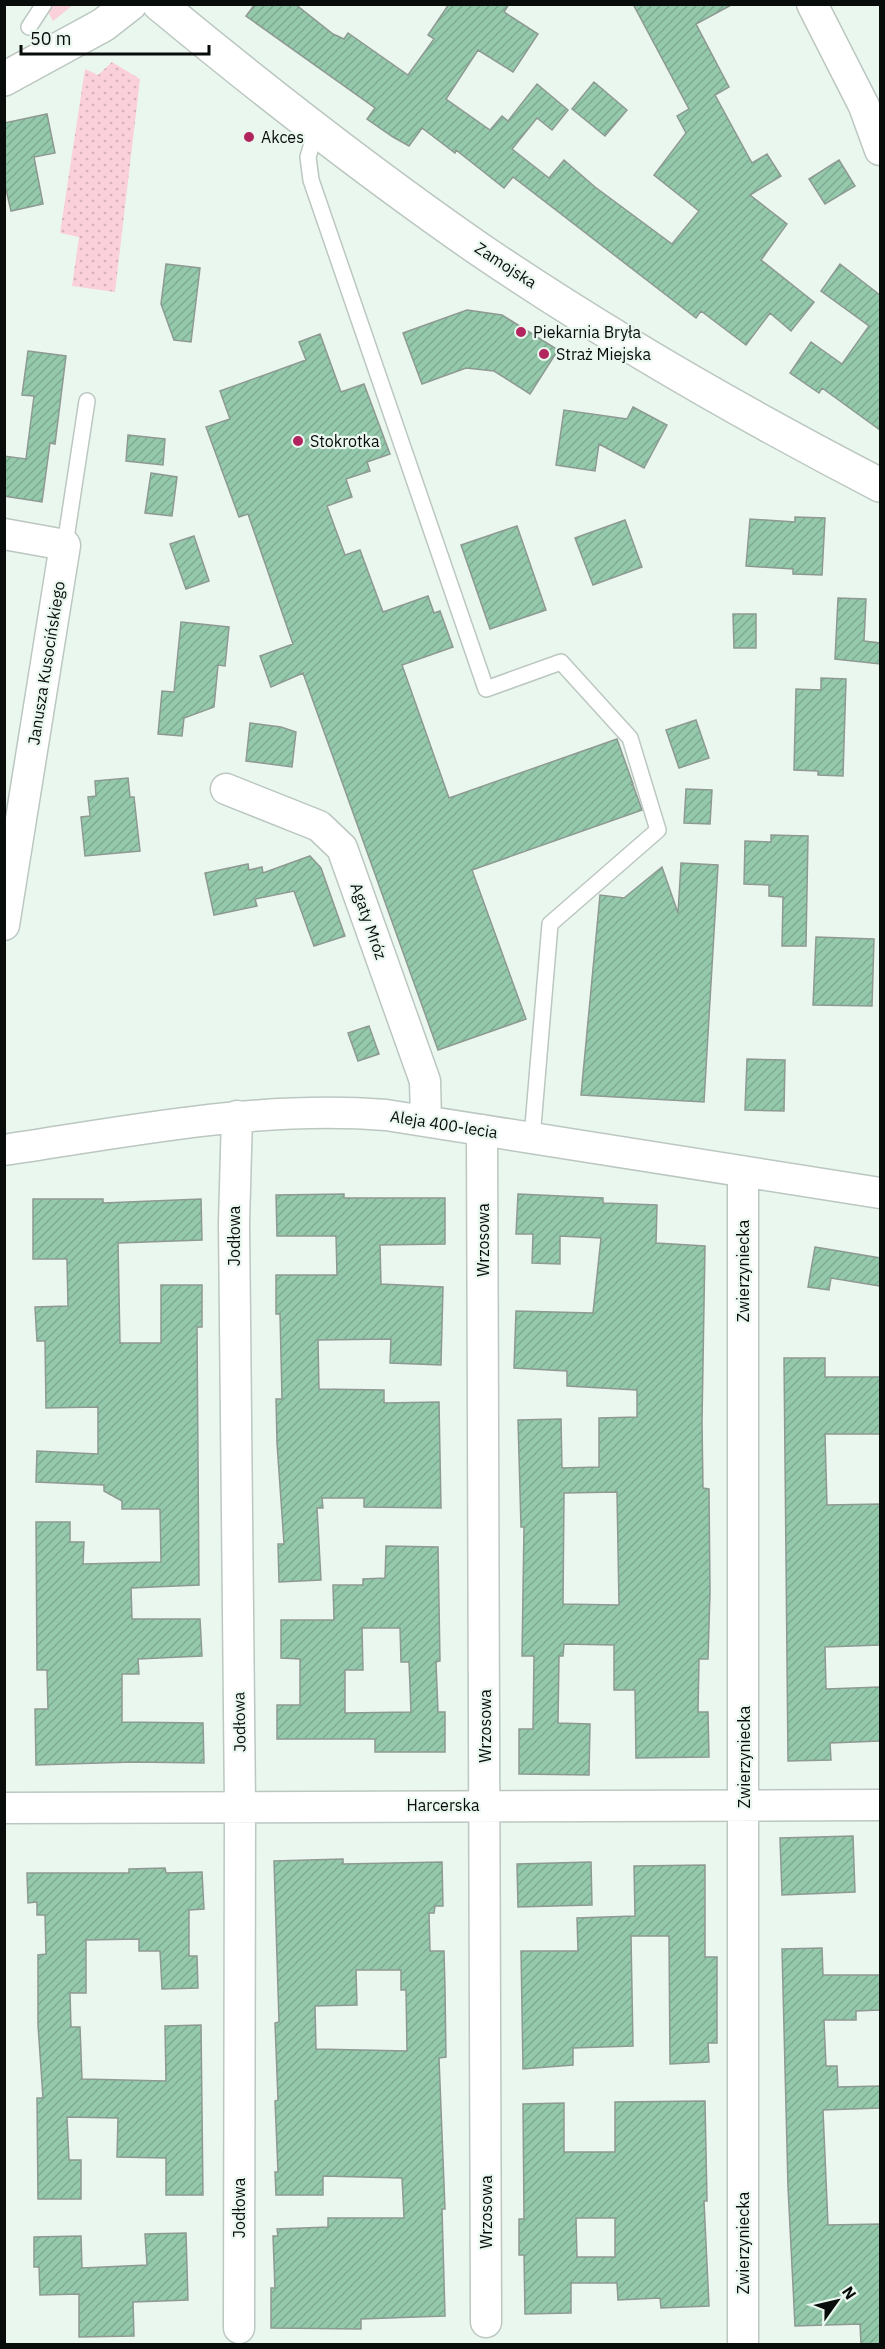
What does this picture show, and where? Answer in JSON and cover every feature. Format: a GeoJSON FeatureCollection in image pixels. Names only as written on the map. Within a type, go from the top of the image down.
{"type":"FeatureCollection","features":[{"type":"Feature","properties":{"kind":"street"},"geometry":{"type":"LineString","coordinates":[[4,79],[103,25],[130,4]]}},
{"type":"Feature","properties":{"kind":"street","name":"Zamojska"},"geometry":{"type":"LineString","coordinates":[[159,4],[316,130],[481,250],[704,389],[880,485]]}},
{"type":"Feature","properties":{"kind":"street"},"geometry":{"type":"LineString","coordinates":[[812,4],[864,106],[880,150]]}},
{"type":"Feature","properties":{"kind":"street"},"geometry":{"type":"LineString","coordinates":[[4,534],[65,545]]}},
{"type":"Feature","properties":{"kind":"street","name":"Janusza Kusocińskiego"},"geometry":{"type":"LineString","coordinates":[[4,925],[65,545]]}},
{"type":"Feature","properties":{"kind":"street","name":"Agaty Mróz"},"geometry":{"type":"LineString","coordinates":[[226,789],[319,826],[342,848],[425,1081],[426,1121]]}},
{"type":"Feature","properties":{"kind":"street","name":"Aleja 400-lecia"},"geometry":{"type":"LineString","coordinates":[[4,1150],[237,1116],[354,1112],[426,1121],[880,1194]]}},
{"type":"Feature","properties":{"kind":"street","name":"Jodłowa"},"geometry":{"type":"LineString","coordinates":[[237,1116],[234,1224],[240,1806],[239,2328]]}},
{"type":"Feature","properties":{"kind":"street","name":"Wrzosowa"},"geometry":{"type":"LineString","coordinates":[[483,1130],[486,2322]]}},
{"type":"Feature","properties":{"kind":"street","name":"Zwierzyniecka"},"geometry":{"type":"LineString","coordinates":[[743,1172],[743,2342]]}},
{"type":"Feature","properties":{"kind":"street","name":"Harcerska"},"geometry":{"type":"LineString","coordinates":[[4,1808],[485,1804],[744,1806],[880,1804]]}},
{"type":"Feature","properties":{"kind":"lane"},"geometry":{"type":"LineString","coordinates":[[30,27],[44,4]]}},
{"type":"Feature","properties":{"kind":"lane"},"geometry":{"type":"LineString","coordinates":[[316,130],[308,157],[311,180],[486,689],[561,662],[630,738],[658,830],[550,924],[532,1138]]}},
{"type":"Feature","properties":{"kind":"lane","name":"Janusza Kusocińskiego"},"geometry":{"type":"LineString","coordinates":[[65,545],[87,401]]}},
{"type":"Feature","properties":{"kind":"shaded area"},"geometry":{"type":"Polygon","coordinates":[[[53,5],[73,5],[53,21],[48,12],[53,5]]]}},
{"type":"Feature","properties":{"kind":"shaded area"},"geometry":{"type":"Polygon","coordinates":[[[112,62],[140,79],[115,292],[72,286],[79,237],[60,233],[85,69],[98,75],[112,62]]]}},
{"type":"Feature","properties":{"kind":"building"},"geometry":{"type":"Polygon","coordinates":[[[255,4],[295,4],[333,34],[344,39],[348,33],[408,75],[434,39],[428,35],[449,4],[509,4],[504,12],[538,34],[513,72],[478,50],[446,99],[490,130],[502,116],[508,121],[537,84],[568,110],[552,130],[537,118],[512,149],[549,178],[564,160],[595,187],[672,244],[699,211],[654,175],[686,133],[677,116],[689,109],[633,4],[733,4],[696,24],[729,87],[715,95],[752,163],[767,154],[781,176],[750,195],[787,224],[761,260],[814,302],[791,331],[770,313],[746,345],[701,311],[696,318],[513,177],[504,188],[456,150],[455,153],[422,128],[409,146],[367,119],[375,108],[246,16],[255,4]]]}},
{"type":"Feature","properties":{"kind":"building"},"geometry":{"type":"Polygon","coordinates":[[[594,82],[627,110],[605,136],[572,109],[594,82]]]}},
{"type":"Feature","properties":{"kind":"building"},"geometry":{"type":"Polygon","coordinates":[[[47,114],[55,153],[34,157],[43,204],[11,211],[4,181],[4,123],[47,114]]]}},
{"type":"Feature","properties":{"kind":"building"},"geometry":{"type":"Polygon","coordinates":[[[839,160],[855,186],[825,204],[809,179],[839,160]]]}},
{"type":"Feature","properties":{"kind":"building"},"geometry":{"type":"Polygon","coordinates":[[[166,264],[200,268],[191,342],[174,340],[161,304],[166,264]]]}},
{"type":"Feature","properties":{"kind":"building"},"geometry":{"type":"Polygon","coordinates":[[[840,264],[880,295],[880,430],[822,388],[819,393],[790,373],[811,342],[842,364],[869,326],[821,291],[840,264]]]}},
{"type":"Feature","properties":{"kind":"building"},"geometry":{"type":"Polygon","coordinates":[[[467,310],[502,315],[558,350],[530,394],[494,371],[466,368],[422,384],[403,333],[467,310]]]}},
{"type":"Feature","properties":{"kind":"building"},"geometry":{"type":"Polygon","coordinates":[[[320,334],[341,392],[364,384],[390,454],[367,462],[370,471],[346,479],[352,497],[327,506],[345,555],[360,550],[383,612],[428,596],[434,613],[440,611],[453,647],[402,665],[449,798],[617,739],[633,784],[631,785],[633,785],[642,810],[472,870],[526,1019],[438,1050],[303,673],[271,687],[260,656],[293,644],[248,514],[239,517],[206,427],[230,419],[220,391],[306,360],[299,342],[320,334]]]}},
{"type":"Feature","properties":{"kind":"building"},"geometry":{"type":"Polygon","coordinates":[[[28,351],[66,356],[55,444],[50,443],[42,502],[4,496],[4,456],[26,459],[34,396],[22,395],[28,351]]]}},
{"type":"Feature","properties":{"kind":"building"},"geometry":{"type":"Polygon","coordinates":[[[633,407],[667,425],[644,468],[599,444],[595,471],[556,465],[564,410],[627,419],[633,407]]]}},
{"type":"Feature","properties":{"kind":"building"},"geometry":{"type":"Polygon","coordinates":[[[128,435],[165,439],[163,465],[126,461],[128,435]]]}},
{"type":"Feature","properties":{"kind":"building"},"geometry":{"type":"Polygon","coordinates":[[[151,473],[177,477],[172,516],[145,513],[151,473]]]}},
{"type":"Feature","properties":{"kind":"building"},"geometry":{"type":"Polygon","coordinates":[[[795,517],[825,518],[822,575],[793,574],[793,569],[746,566],[750,519],[795,522],[795,517]]]}},
{"type":"Feature","properties":{"kind":"building"},"geometry":{"type":"Polygon","coordinates":[[[625,520],[642,567],[593,585],[575,538],[625,520]]]}},
{"type":"Feature","properties":{"kind":"building"},"geometry":{"type":"Polygon","coordinates":[[[517,526],[546,610],[490,629],[461,545],[517,526]]]}},
{"type":"Feature","properties":{"kind":"building"},"geometry":{"type":"Polygon","coordinates":[[[194,536],[209,581],[186,589],[170,544],[194,536]]]}},
{"type":"Feature","properties":{"kind":"building"},"geometry":{"type":"Polygon","coordinates":[[[838,598],[866,599],[864,641],[880,643],[880,664],[835,659],[838,598]]]}},
{"type":"Feature","properties":{"kind":"building"},"geometry":{"type":"Polygon","coordinates":[[[733,614],[756,614],[756,648],[734,648],[733,614]]]}},
{"type":"Feature","properties":{"kind":"building"},"geometry":{"type":"Polygon","coordinates":[[[181,622],[229,627],[225,666],[218,665],[214,707],[184,718],[182,736],[158,734],[162,691],[174,692],[181,622]]]}},
{"type":"Feature","properties":{"kind":"building"},"geometry":{"type":"Polygon","coordinates":[[[821,678],[846,679],[843,776],[818,775],[818,771],[794,770],[796,689],[821,690],[821,678]]]}},
{"type":"Feature","properties":{"kind":"building"},"geometry":{"type":"Polygon","coordinates":[[[696,720],[709,758],[679,768],[666,730],[696,720]]]}},
{"type":"Feature","properties":{"kind":"building"},"geometry":{"type":"Polygon","coordinates":[[[250,723],[281,727],[296,732],[292,767],[246,761],[250,723]]]}},
{"type":"Feature","properties":{"kind":"building"},"geometry":{"type":"Polygon","coordinates":[[[128,778],[130,797],[134,797],[140,851],[85,856],[81,817],[90,816],[88,797],[96,796],[95,781],[128,778]]]}},
{"type":"Feature","properties":{"kind":"building"},"geometry":{"type":"Polygon","coordinates":[[[686,789],[712,790],[710,824],[684,823],[686,789]]]}},
{"type":"Feature","properties":{"kind":"building"},"geometry":{"type":"Polygon","coordinates":[[[771,835],[808,836],[806,946],[782,946],[783,897],[769,896],[769,885],[744,884],[745,841],[771,842],[771,835]]]}},
{"type":"Feature","properties":{"kind":"building"},"geometry":{"type":"Polygon","coordinates":[[[310,856],[321,868],[345,936],[314,946],[294,891],[255,899],[257,906],[214,915],[205,873],[248,864],[249,870],[262,867],[263,873],[310,856]]]}},
{"type":"Feature","properties":{"kind":"building"},"geometry":{"type":"Polygon","coordinates":[[[681,863],[718,865],[704,1102],[581,1095],[600,895],[624,898],[662,867],[678,913],[681,863]]]}},
{"type":"Feature","properties":{"kind":"building"},"geometry":{"type":"Polygon","coordinates":[[[816,937],[874,939],[872,1006],[813,1005],[816,937]]]}},
{"type":"Feature","properties":{"kind":"building"},"geometry":{"type":"Polygon","coordinates":[[[369,1026],[379,1054],[358,1061],[348,1033],[369,1026]]]}},
{"type":"Feature","properties":{"kind":"building"},"geometry":{"type":"Polygon","coordinates":[[[747,1059],[785,1060],[784,1111],[745,1110],[747,1059]]]}},
{"type":"Feature","properties":{"kind":"building"},"geometry":{"type":"Polygon","coordinates":[[[344,1194],[344,1198],[445,1198],[445,1244],[380,1245],[381,1284],[443,1287],[441,1365],[390,1363],[391,1339],[318,1340],[319,1389],[384,1390],[384,1403],[439,1402],[441,1508],[364,1507],[364,1498],[322,1498],[323,1508],[317,1508],[321,1580],[279,1582],[278,1544],[284,1544],[277,1443],[276,1399],[282,1399],[280,1314],[276,1314],[276,1275],[337,1275],[336,1236],[277,1236],[276,1195],[344,1194]]]}},
{"type":"Feature","properties":{"kind":"building"},"geometry":{"type":"Polygon","coordinates":[[[518,1194],[603,1198],[603,1203],[657,1205],[656,1243],[705,1246],[702,1422],[703,1488],[709,1489],[710,1592],[708,1659],[699,1659],[698,1712],[708,1712],[709,1757],[636,1758],[635,1690],[614,1690],[614,1645],[564,1644],[563,1656],[559,1656],[558,1723],[590,1724],[589,1775],[519,1774],[519,1729],[533,1729],[534,1656],[522,1656],[524,1527],[521,1527],[518,1420],[561,1419],[562,1468],[599,1467],[599,1418],[637,1417],[637,1390],[567,1386],[567,1371],[514,1368],[516,1311],[593,1313],[601,1238],[560,1236],[560,1264],[532,1263],[533,1234],[516,1234],[518,1194]],[[617,1492],[564,1493],[563,1604],[619,1605],[617,1492]]]}},
{"type":"Feature","properties":{"kind":"building"},"geometry":{"type":"Polygon","coordinates":[[[33,1199],[103,1199],[103,1203],[201,1199],[202,1240],[118,1243],[120,1343],[161,1343],[161,1285],[202,1285],[202,1327],[197,1327],[199,1585],[131,1588],[132,1619],[200,1619],[202,1656],[138,1659],[139,1674],[122,1674],[122,1722],[203,1723],[204,1763],[133,1762],[36,1765],[35,1709],[48,1709],[47,1670],[37,1670],[36,1522],[70,1522],[70,1542],[84,1542],[83,1564],[161,1562],[160,1509],[122,1509],[122,1501],[104,1491],[104,1485],[36,1482],[37,1451],[98,1454],[98,1407],[46,1408],[45,1341],[37,1341],[35,1307],[68,1306],[67,1259],[33,1259],[33,1199]]]}},
{"type":"Feature","properties":{"kind":"building"},"geometry":{"type":"Polygon","coordinates":[[[815,1247],[880,1258],[880,1286],[831,1278],[829,1290],[808,1287],[815,1247]]]}},
{"type":"Feature","properties":{"kind":"building"},"geometry":{"type":"Polygon","coordinates":[[[784,1358],[825,1358],[825,1377],[880,1377],[880,1434],[825,1434],[827,1505],[880,1504],[880,1645],[825,1647],[826,1689],[880,1687],[880,1741],[830,1743],[831,1760],[788,1761],[784,1358]]]}},
{"type":"Feature","properties":{"kind":"building"},"geometry":{"type":"Polygon","coordinates":[[[386,1546],[438,1547],[440,1661],[436,1662],[438,1712],[445,1712],[445,1752],[375,1752],[375,1739],[277,1739],[277,1705],[300,1705],[300,1659],[281,1658],[281,1620],[334,1620],[333,1585],[363,1585],[363,1579],[385,1578],[386,1546]],[[362,1628],[363,1670],[345,1670],[345,1713],[411,1712],[409,1662],[401,1662],[400,1628],[362,1628]]]}},
{"type":"Feature","properties":{"kind":"building"},"geometry":{"type":"Polygon","coordinates":[[[853,1836],[855,1892],[782,1895],[780,1838],[853,1836]]]}},
{"type":"Feature","properties":{"kind":"building"},"geometry":{"type":"Polygon","coordinates":[[[343,1859],[343,1864],[442,1862],[443,1906],[435,1906],[434,1913],[429,1913],[430,1951],[444,1951],[446,2057],[439,2058],[445,2209],[442,2209],[445,2316],[361,2319],[361,2329],[271,2328],[271,2288],[275,2288],[273,2236],[278,2236],[277,2229],[328,2227],[328,2218],[404,2218],[402,2178],[323,2176],[323,2195],[276,2195],[275,2172],[278,2172],[275,2101],[278,2100],[275,2023],[279,2022],[274,1861],[343,1859]],[[356,1970],[357,2005],[315,2006],[316,2049],[407,2051],[406,1990],[401,1990],[401,1970],[356,1970]]]}},
{"type":"Feature","properties":{"kind":"building"},"geometry":{"type":"Polygon","coordinates":[[[591,1862],[592,1905],[518,1907],[517,1864],[591,1862]]]}},
{"type":"Feature","properties":{"kind":"building"},"geometry":{"type":"Polygon","coordinates":[[[705,1865],[705,1957],[717,1957],[717,2043],[708,2043],[709,2062],[670,2064],[669,1936],[631,1936],[633,2046],[573,2048],[573,2065],[523,2069],[521,1951],[578,1951],[577,1918],[635,1916],[634,1866],[705,1865]]]}},
{"type":"Feature","properties":{"kind":"building"},"geometry":{"type":"Polygon","coordinates":[[[165,1868],[166,1873],[202,1872],[204,1909],[189,1910],[189,1956],[197,1956],[198,1988],[162,1989],[160,1951],[139,1951],[139,1939],[86,1940],[86,1993],[70,1993],[71,2027],[80,2027],[82,2079],[166,2081],[165,2026],[201,2025],[203,2195],[166,2195],[166,2158],[117,2157],[118,2118],[67,2117],[69,2160],[81,2160],[81,2199],[38,2199],[37,2098],[43,2098],[38,2025],[38,1955],[46,1954],[45,1915],[37,1915],[37,1902],[28,1903],[27,1873],[129,1873],[129,1869],[165,1868]]]}},
{"type":"Feature","properties":{"kind":"building"},"geometry":{"type":"Polygon","coordinates":[[[822,1948],[823,1975],[880,1975],[880,2010],[856,2011],[856,2020],[824,2020],[826,2066],[837,2066],[838,2087],[880,2086],[880,2108],[823,2110],[828,2225],[880,2224],[880,2344],[861,2344],[860,2324],[795,2326],[788,2187],[782,1949],[822,1948]]]}},
{"type":"Feature","properties":{"kind":"building"},"geometry":{"type":"Polygon","coordinates":[[[705,2101],[707,2201],[704,2201],[709,2306],[661,2308],[660,2298],[618,2300],[617,2283],[571,2283],[571,2313],[525,2314],[524,2255],[519,2255],[519,2219],[524,2219],[523,2104],[564,2103],[564,2152],[615,2152],[615,2102],[705,2101]],[[576,2218],[577,2257],[615,2257],[615,2218],[576,2218]]]}},
{"type":"Feature","properties":{"kind":"building"},"geometry":{"type":"Polygon","coordinates":[[[186,2233],[188,2300],[133,2302],[134,2336],[79,2337],[79,2294],[40,2295],[39,2267],[34,2267],[34,2237],[81,2236],[82,2268],[147,2265],[145,2234],[186,2233]]]}},
{"type":"Feature","properties":{"kind":"place","name":"Akces"},"geometry":{"type":"Point","coordinates":[249,137]}},
{"type":"Feature","properties":{"kind":"place","name":"Piekarnia Bryła"},"geometry":{"type":"Point","coordinates":[521,332]}},
{"type":"Feature","properties":{"kind":"place","name":"Straż Miejska"},"geometry":{"type":"Point","coordinates":[544,354]}},
{"type":"Feature","properties":{"kind":"place","name":"Stokrotka"},"geometry":{"type":"Point","coordinates":[298,441]}}]}
